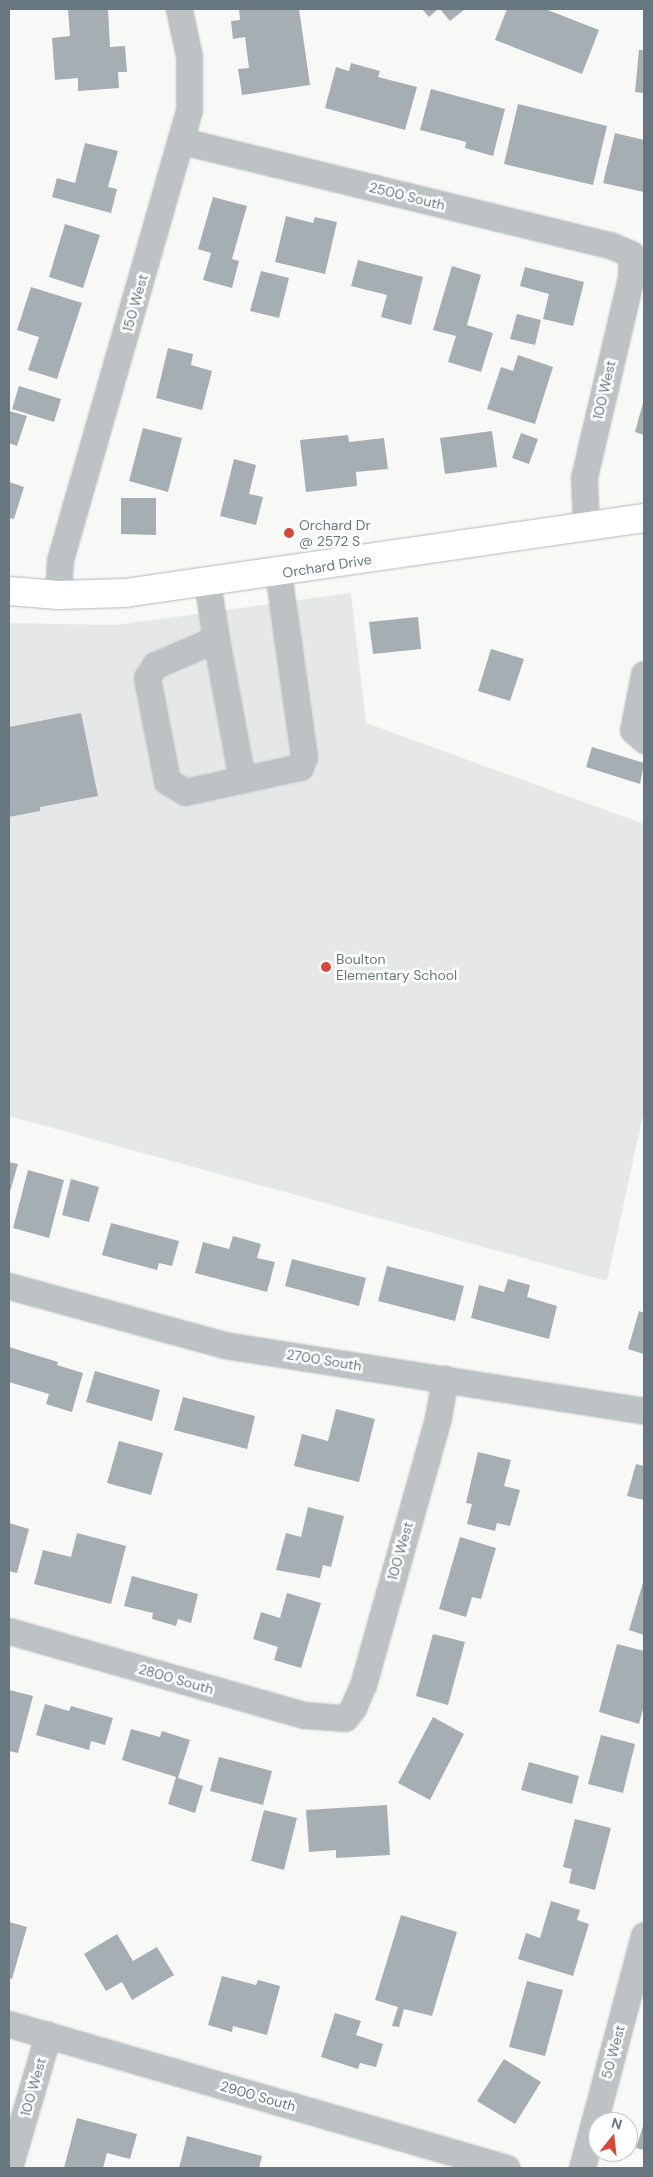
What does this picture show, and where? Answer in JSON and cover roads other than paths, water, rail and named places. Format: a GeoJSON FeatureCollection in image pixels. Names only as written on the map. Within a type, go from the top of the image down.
{"type":"FeatureCollection","features":[{"type":"Feature","properties":{"kind":"main road","name":"Orchard Drive"},"geometry":{"type":"LineString","coordinates":[[9,591],[58,595],[125,593],[278,573],[644,518]]}},
{"type":"Feature","properties":{"kind":"street","name":"150 West"},"geometry":{"type":"LineString","coordinates":[[58,595],[60,560],[182,141],[191,83],[190,56],[178,9]]}},
{"type":"Feature","properties":{"kind":"street","name":"2500 South"},"geometry":{"type":"LineString","coordinates":[[182,141],[610,245],[631,254]]}},
{"type":"Feature","properties":{"kind":"street","name":"100 West"},"geometry":{"type":"LineString","coordinates":[[586,527],[584,478],[631,277],[631,254]]}},
{"type":"Feature","properties":{"kind":"street"},"geometry":{"type":"LineString","coordinates":[[216,639],[155,665],[147,678],[167,781],[185,792],[300,766],[304,757],[278,573]]}},
{"type":"Feature","properties":{"kind":"street"},"geometry":{"type":"LineString","coordinates":[[207,582],[242,779]]}},
{"type":"Feature","properties":{"kind":"street"},"geometry":{"type":"LineString","coordinates":[[644,674],[634,730],[644,740]]}},
{"type":"Feature","properties":{"kind":"street","name":"2700 South"},"geometry":{"type":"LineString","coordinates":[[9,1286],[200,1340],[644,1411]]}},
{"type":"Feature","properties":{"kind":"street","name":"100 West"},"geometry":{"type":"LineString","coordinates":[[345,1718],[353,1708],[363,1685],[438,1418],[445,1379]]}},
{"type":"Feature","properties":{"kind":"street","name":"2800 South"},"geometry":{"type":"LineString","coordinates":[[9,1631],[304,1715],[345,1718]]}},
{"type":"Feature","properties":{"kind":"street","name":"50 West"},"geometry":{"type":"LineString","coordinates":[[582,2168],[644,1935]]}},
{"type":"Feature","properties":{"kind":"street","name":"2900 South"},"geometry":{"type":"LineString","coordinates":[[9,2024],[507,2168]]}},
{"type":"Feature","properties":{"kind":"street","name":"100 West"},"geometry":{"type":"LineString","coordinates":[[9,2168],[48,2036]]}},
{"type":"Feature","properties":{"kind":"place","name":"Orchard Dr @ 2572 S"},"geometry":{"type":"Point","coordinates":[289,533]}},
{"type":"Feature","properties":{"kind":"place","name":"Boulton Elementary School"},"geometry":{"type":"Point","coordinates":[326,967]}}]}
